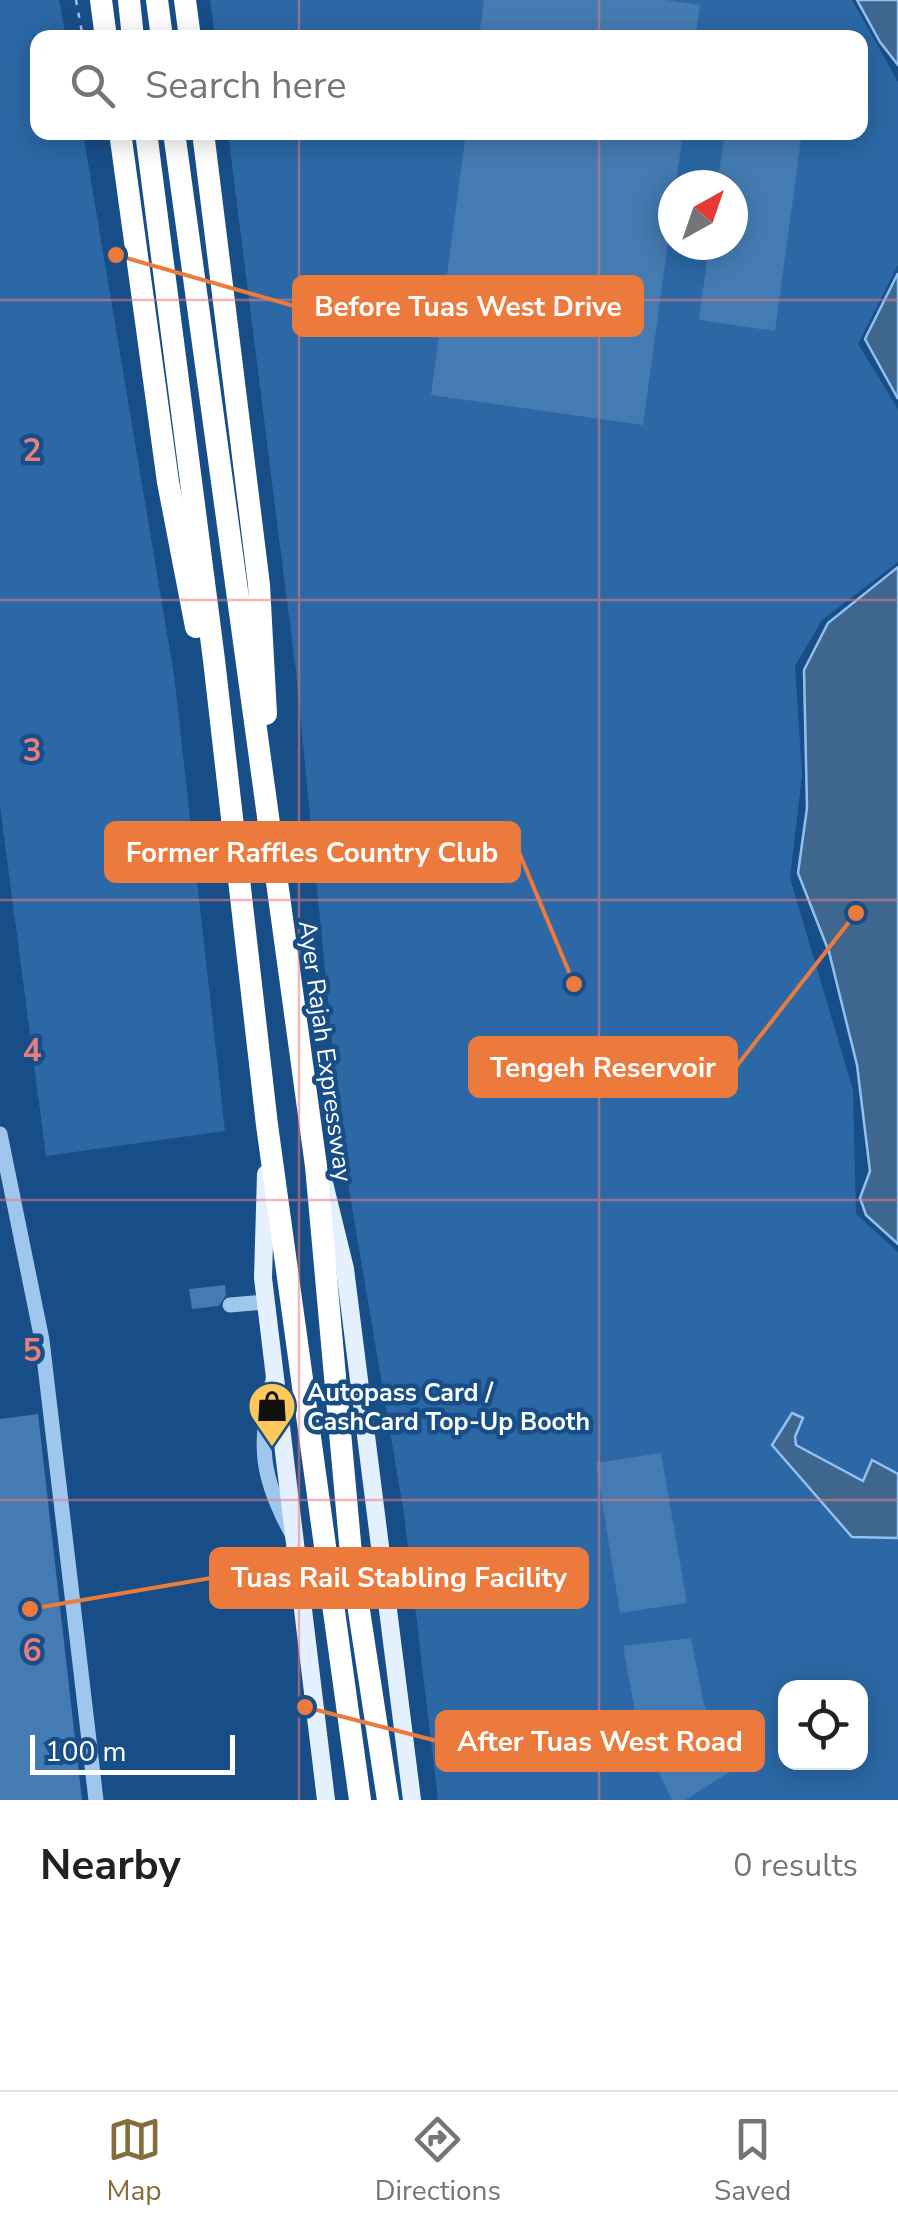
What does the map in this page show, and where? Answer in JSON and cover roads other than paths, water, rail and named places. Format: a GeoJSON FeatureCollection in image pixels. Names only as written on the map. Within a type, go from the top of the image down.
{"type":"FeatureCollection","features":[{"type":"Feature","properties":{"kind":"highway"},"geometry":{"type":"LineString","coordinates":[[101,0],[105,30]]}},
{"type":"Feature","properties":{"kind":"highway"},"geometry":{"type":"LineString","coordinates":[[128,0],[133,30]]}},
{"type":"Feature","properties":{"kind":"highway"},"geometry":{"type":"LineString","coordinates":[[157,0],[161,30]]}},
{"type":"Feature","properties":{"kind":"highway"},"geometry":{"type":"LineString","coordinates":[[185,0],[189,30]]}},
{"type":"Feature","properties":{"kind":"highway"},"geometry":{"type":"LineString","coordinates":[[121,140],[168,482],[205,676],[217,690]]}},
{"type":"Feature","properties":{"kind":"highway"},"geometry":{"type":"LineString","coordinates":[[147,140],[217,690],[267,1125],[360,1800]]}},
{"type":"Feature","properties":{"kind":"highway"},"geometry":{"type":"LineString","coordinates":[[203,140],[259,585],[276,887]]}},
{"type":"Feature","properties":{"kind":"highway","name":"Ayer Rajah Expressway"},"geometry":{"type":"LineString","coordinates":[[176,143],[316,1166],[352,1565],[388,1800]]}},
{"type":"Feature","properties":{"kind":"main road"},"geometry":{"type":"LineString","coordinates":[[267,1125],[263,1278],[326,1800]]}},
{"type":"Feature","properties":{"kind":"main road"},"geometry":{"type":"LineString","coordinates":[[316,1166],[327,1186],[345,1269],[412,1800]]}},
{"type":"Feature","properties":{"kind":"lane"},"geometry":{"type":"LineString","coordinates":[[0,1134],[42,1340],[96,1800]]}},
{"type":"Feature","properties":{"kind":"lane"},"geometry":{"type":"LineString","coordinates":[[230,1305],[266,1302]]}},
{"type":"Feature","properties":{"kind":"place","name":"Before Tuas West Drive"},"geometry":{"type":"Point","coordinates":[116,255]}},
{"type":"Feature","properties":{"kind":"place","name":"Tengeh Reservoir"},"geometry":{"type":"Point","coordinates":[856,913]}},
{"type":"Feature","properties":{"kind":"place","name":"Former Raffles Country Club"},"geometry":{"type":"Point","coordinates":[574,984]}},
{"type":"Feature","properties":{"kind":"place","name":"Autopass Card / CashCard Top-Up Booth"},"geometry":{"type":"Point","coordinates":[272,1448]}},
{"type":"Feature","properties":{"kind":"place","name":"Tuas Rail Stabling Facility"},"geometry":{"type":"Point","coordinates":[30,1609]}},
{"type":"Feature","properties":{"kind":"place","name":"After Tuas West Road"},"geometry":{"type":"Point","coordinates":[305,1707]}}]}
